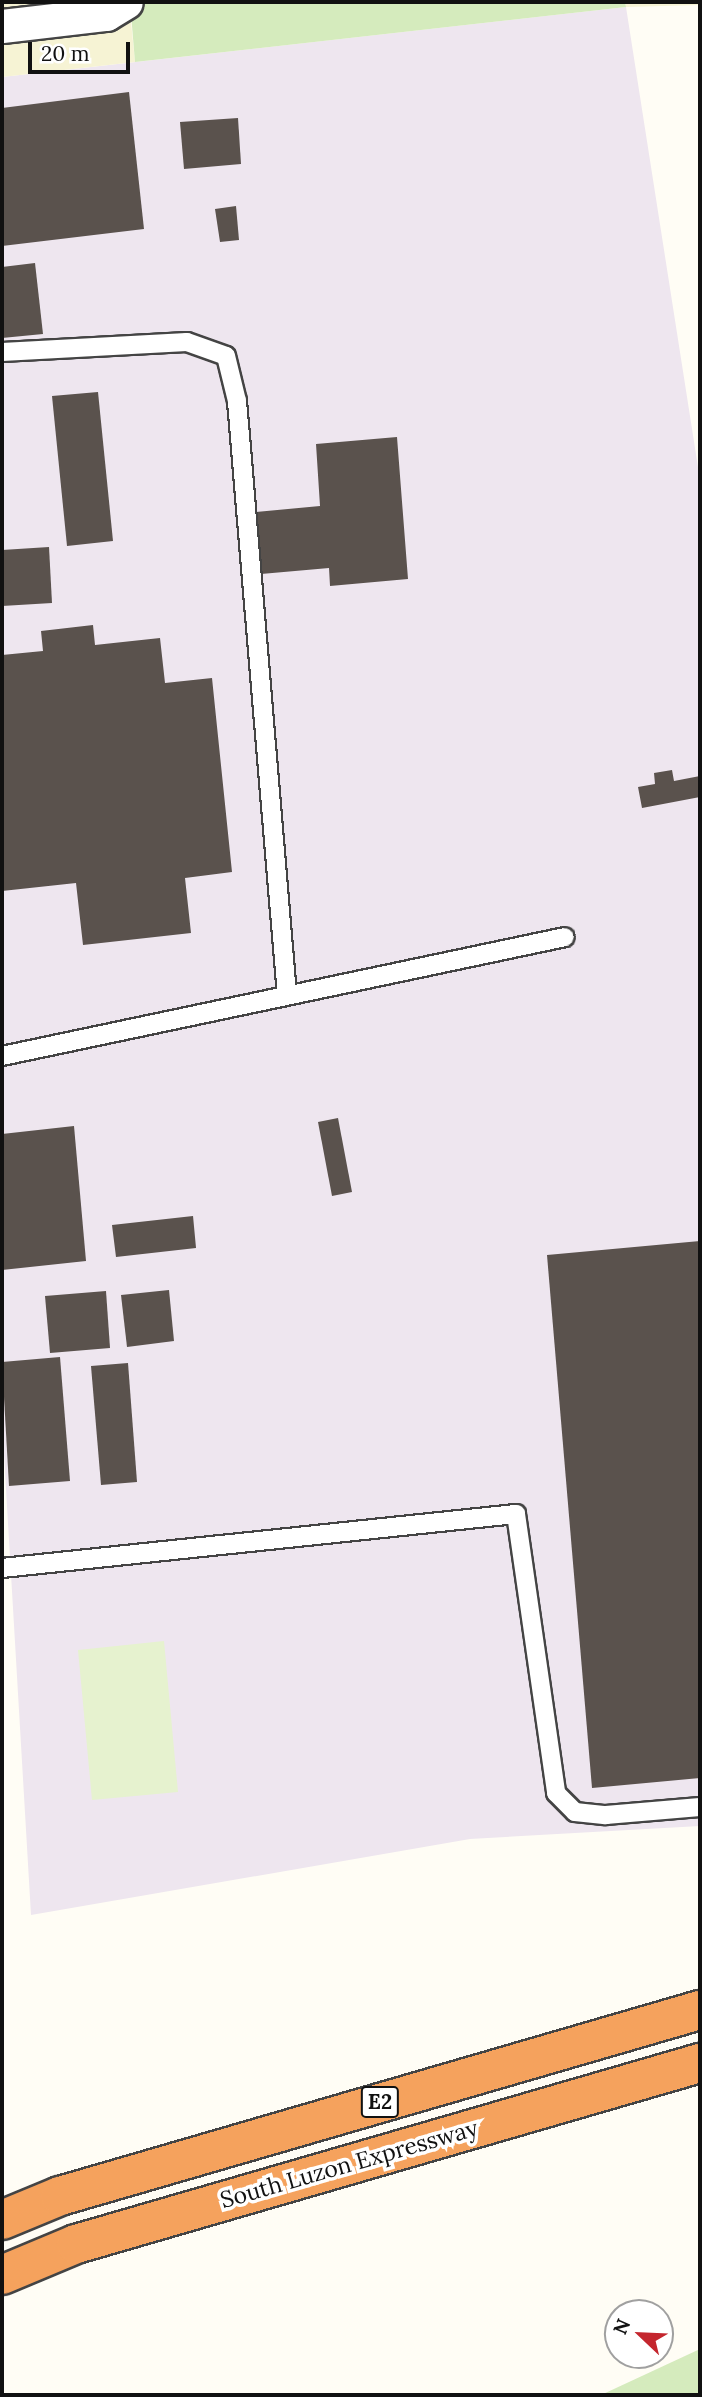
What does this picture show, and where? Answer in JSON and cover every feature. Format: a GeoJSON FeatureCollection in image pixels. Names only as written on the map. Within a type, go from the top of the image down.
{"type":"FeatureCollection","features":[{"type":"Feature","properties":{"kind":"highway","name":"E2"},"geometry":{"type":"LineString","coordinates":[[2,2220],[60,2196],[700,2010]]}},
{"type":"Feature","properties":{"kind":"highway","name":"South Luzon Expressway"},"geometry":{"type":"LineString","coordinates":[[2,2275],[76,2244],[700,2063]]}},
{"type":"Feature","properties":{"kind":"street"},"geometry":{"type":"LineString","coordinates":[[2,26],[106,14],[126,2]]}},
{"type":"Feature","properties":{"kind":"lane"},"geometry":{"type":"LineString","coordinates":[[2,352],[187,342],[226,356],[237,401],[288,995]]}},
{"type":"Feature","properties":{"kind":"lane"},"geometry":{"type":"LineString","coordinates":[[2,1056],[565,937]]}},
{"type":"Feature","properties":{"kind":"lane"},"geometry":{"type":"LineString","coordinates":[[2,1568],[516,1514],[556,1793],[575,1812],[606,1815],[700,1807]]}},
{"type":"Feature","properties":{"kind":"shaded area"},"geometry":{"type":"Polygon","coordinates":[[[2,2],[129,2],[135,62],[2,77],[2,2]]]}},
{"type":"Feature","properties":{"kind":"shaded area"},"geometry":{"type":"Polygon","coordinates":[[[625,2],[700,2],[700,5],[626,7],[625,2]]]}},
{"type":"Feature","properties":{"kind":"shaded area"},"geometry":{"type":"Polygon","coordinates":[[[626,7],[700,480],[700,1826],[470,1839],[31,1915],[2,1421],[2,77],[626,7]]]}},
{"type":"Feature","properties":{"kind":"green space"},"geometry":{"type":"Polygon","coordinates":[[[130,2],[625,2],[626,7],[135,62],[130,2]]]}},
{"type":"Feature","properties":{"kind":"green space"},"geometry":{"type":"Polygon","coordinates":[[[164,1641],[178,1792],[92,1800],[78,1650],[164,1641]]]}},
{"type":"Feature","properties":{"kind":"green space"},"geometry":{"type":"Polygon","coordinates":[[[700,2349],[700,2395],[601,2395],[657,2369],[674,2369],[674,2361],[700,2349]]]}},
{"type":"Feature","properties":{"kind":"building"},"geometry":{"type":"Polygon","coordinates":[[[129,92],[144,229],[2,246],[2,108],[129,92]]]}},
{"type":"Feature","properties":{"kind":"building"},"geometry":{"type":"Polygon","coordinates":[[[238,118],[241,164],[184,169],[180,122],[238,118]]]}},
{"type":"Feature","properties":{"kind":"building"},"geometry":{"type":"Polygon","coordinates":[[[236,206],[239,240],[220,242],[215,209],[236,206]]]}},
{"type":"Feature","properties":{"kind":"building"},"geometry":{"type":"Polygon","coordinates":[[[35,263],[43,334],[2,338],[2,267],[35,263]]]}},
{"type":"Feature","properties":{"kind":"building"},"geometry":{"type":"Polygon","coordinates":[[[98,392],[113,541],[67,546],[52,396],[98,392]]]}},
{"type":"Feature","properties":{"kind":"building"},"geometry":{"type":"Polygon","coordinates":[[[397,437],[408,579],[330,586],[329,568],[261,574],[256,512],[320,506],[316,444],[397,437]]]}},
{"type":"Feature","properties":{"kind":"building"},"geometry":{"type":"Polygon","coordinates":[[[49,547],[52,603],[2,606],[2,550],[49,547]]]}},
{"type":"Feature","properties":{"kind":"building"},"geometry":{"type":"Polygon","coordinates":[[[93,625],[95,645],[160,638],[165,683],[212,678],[232,872],[185,878],[191,933],[83,945],[76,883],[2,891],[2,655],[43,651],[41,631],[93,625]]]}},
{"type":"Feature","properties":{"kind":"building"},"geometry":{"type":"Polygon","coordinates":[[[672,770],[674,781],[700,776],[700,797],[642,808],[638,787],[655,784],[654,773],[672,770]]]}},
{"type":"Feature","properties":{"kind":"building"},"geometry":{"type":"Polygon","coordinates":[[[338,1118],[352,1192],[332,1196],[318,1122],[338,1118]]]}},
{"type":"Feature","properties":{"kind":"building"},"geometry":{"type":"Polygon","coordinates":[[[74,1126],[86,1261],[2,1270],[2,1134],[74,1126]]]}},
{"type":"Feature","properties":{"kind":"building"},"geometry":{"type":"Polygon","coordinates":[[[193,1216],[196,1248],[116,1257],[112,1225],[193,1216]]]}},
{"type":"Feature","properties":{"kind":"building"},"geometry":{"type":"Polygon","coordinates":[[[700,1241],[700,1778],[592,1788],[547,1255],[700,1241]]]}},
{"type":"Feature","properties":{"kind":"building"},"geometry":{"type":"Polygon","coordinates":[[[169,1290],[174,1341],[127,1347],[121,1295],[169,1290]]]}},
{"type":"Feature","properties":{"kind":"building"},"geometry":{"type":"Polygon","coordinates":[[[106,1291],[110,1348],[50,1353],[45,1296],[106,1291]]]}},
{"type":"Feature","properties":{"kind":"building"},"geometry":{"type":"Polygon","coordinates":[[[60,1357],[70,1481],[9,1486],[2,1362],[60,1357]]]}},
{"type":"Feature","properties":{"kind":"building"},"geometry":{"type":"Polygon","coordinates":[[[128,1363],[137,1482],[101,1485],[91,1366],[128,1363]]]}}]}
